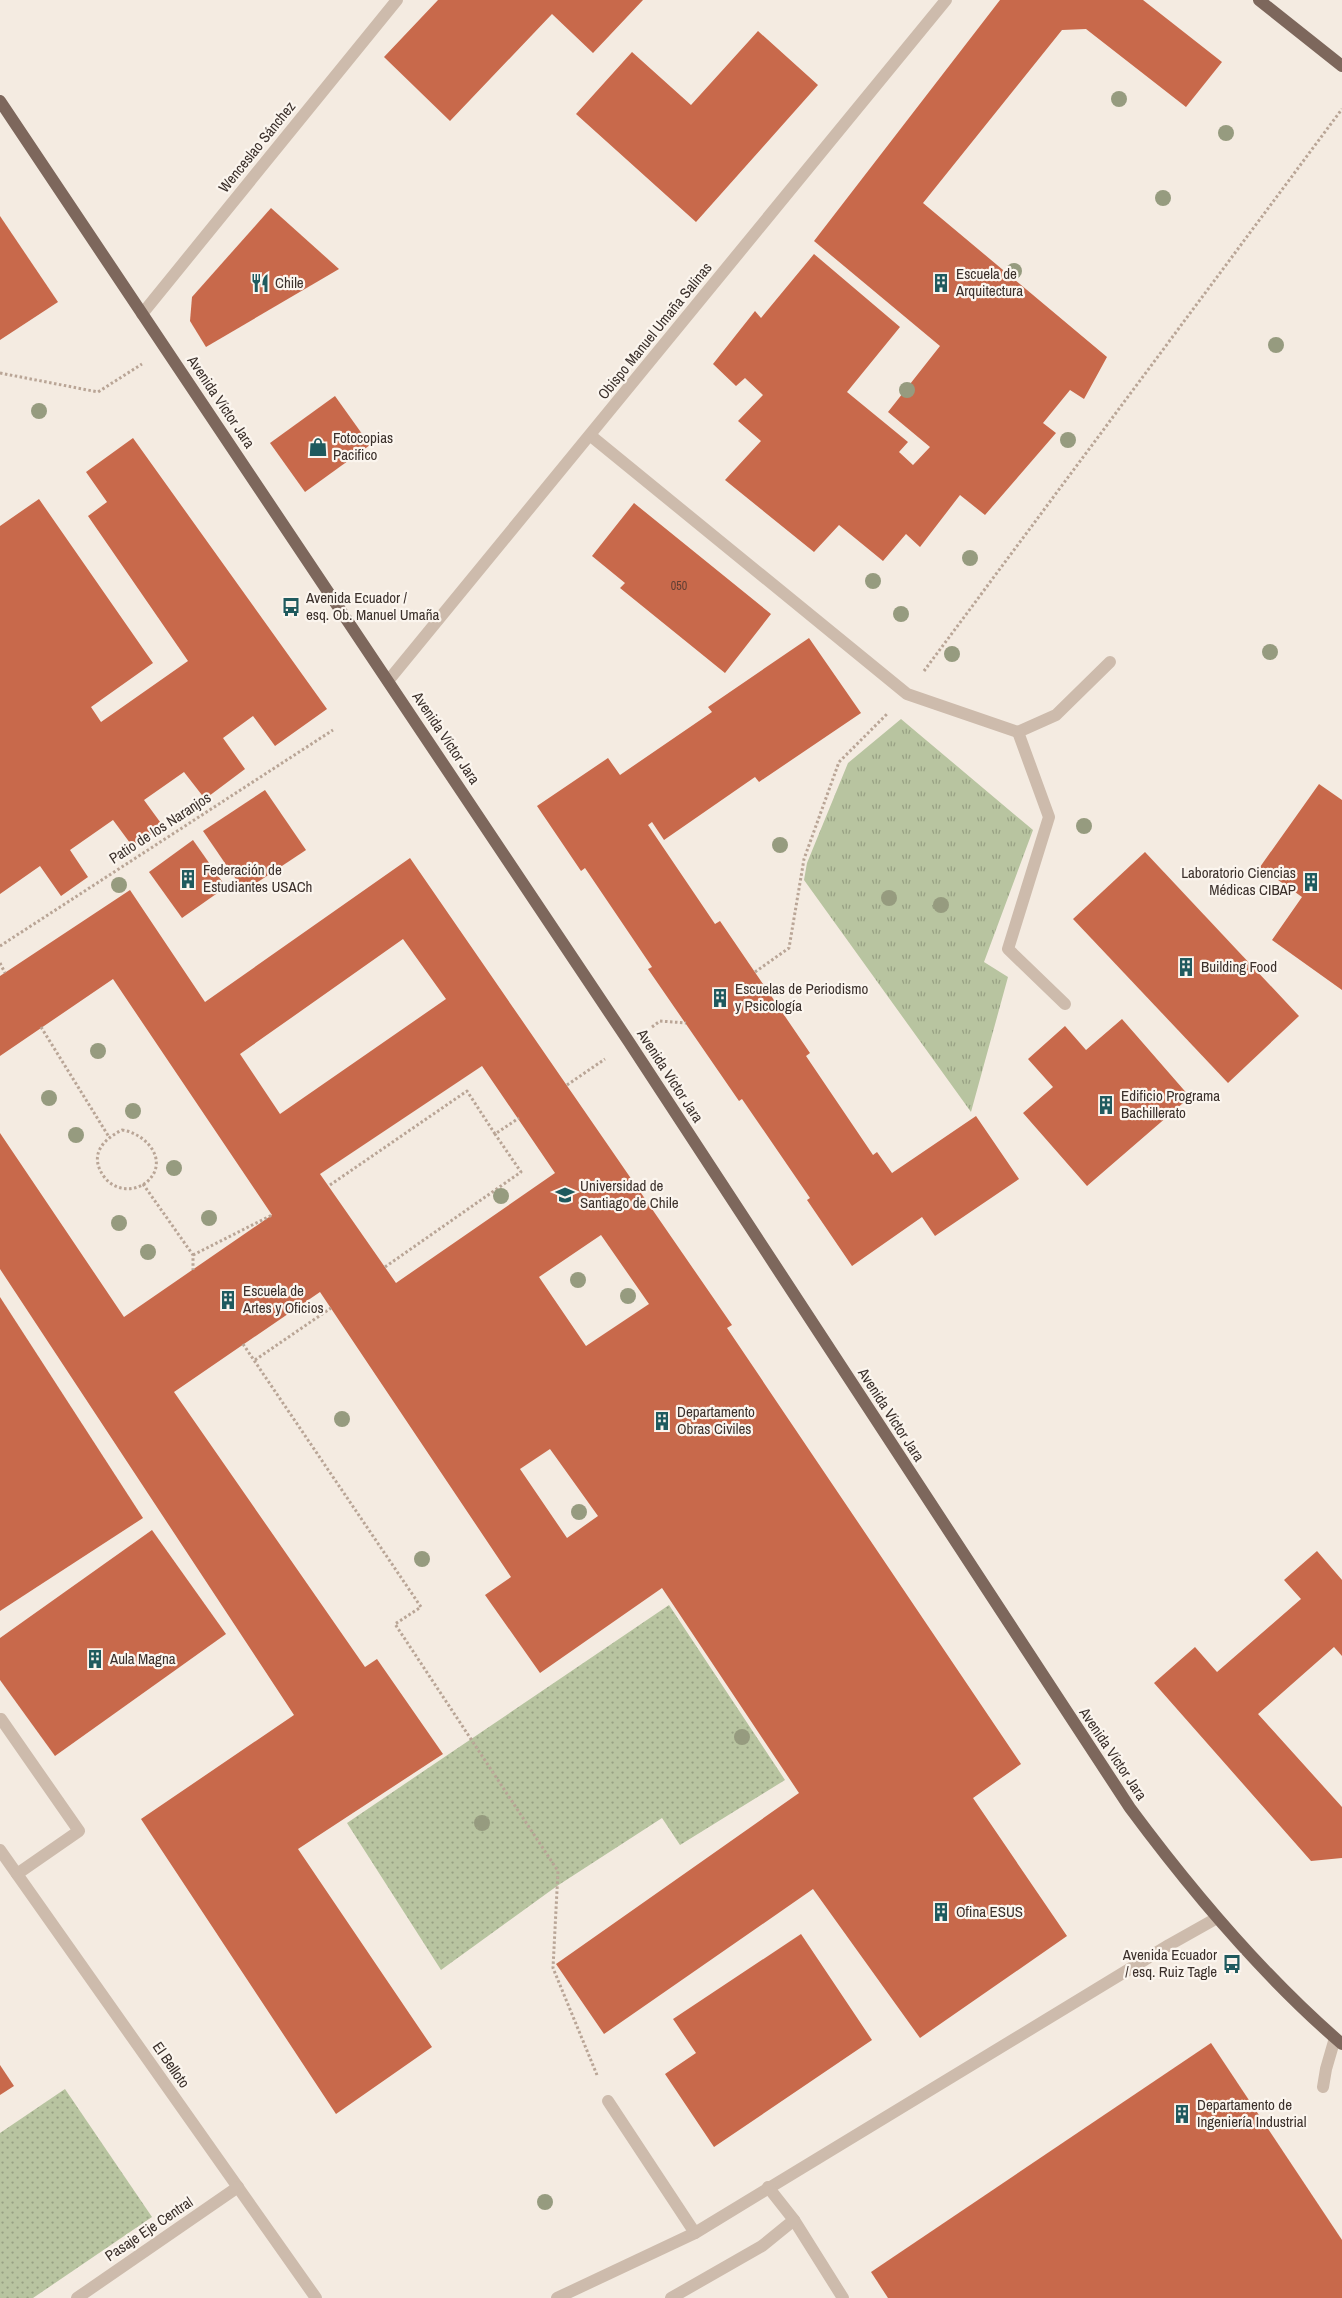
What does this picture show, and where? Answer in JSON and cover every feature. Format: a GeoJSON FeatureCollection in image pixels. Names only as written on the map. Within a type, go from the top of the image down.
{"type":"FeatureCollection","features":[{"type":"Feature","properties":{"kind":"main road"},"geometry":{"type":"LineString","coordinates":[[1259,0],[1342,66]]}},
{"type":"Feature","properties":{"kind":"main road","name":"Avenida Víctor Jara"},"geometry":{"type":"LineString","coordinates":[[0,101],[634,1051],[1090,1750],[1172,1865],[1217,1918],[1308,2013],[1339,2041]]}},
{"type":"Feature","properties":{"kind":"street","name":"Wenceslao Sánchez"},"geometry":{"type":"LineString","coordinates":[[142,314],[397,0]]}},
{"type":"Feature","properties":{"kind":"street","name":"Obispo Manuel Umaña Salinas"},"geometry":{"type":"LineString","coordinates":[[388,681],[591,436],[946,0]]}},
{"type":"Feature","properties":{"kind":"street"},"geometry":{"type":"LineString","coordinates":[[591,436],[907,694],[1018,732],[1056,715],[1110,662]]}},
{"type":"Feature","properties":{"kind":"street"},"geometry":{"type":"LineString","coordinates":[[1018,732],[1049,817],[1008,949],[1065,1004]]}},
{"type":"Feature","properties":{"kind":"street"},"geometry":{"type":"LineString","coordinates":[[1,1719],[80,1831],[17,1874]]}},
{"type":"Feature","properties":{"kind":"street","name":"El Belloto"},"geometry":{"type":"LineString","coordinates":[[0,1850],[316,2298]]}},
{"type":"Feature","properties":{"kind":"street"},"geometry":{"type":"LineString","coordinates":[[557,2298],[695,2233],[1152,1955],[1217,1918]]}},
{"type":"Feature","properties":{"kind":"street"},"geometry":{"type":"LineString","coordinates":[[1323,2087],[1326,2069],[1339,2041]]}},
{"type":"Feature","properties":{"kind":"street"},"geometry":{"type":"LineString","coordinates":[[608,2101],[695,2233]]}},
{"type":"Feature","properties":{"kind":"street","name":"Pasaje Eje Central"},"geometry":{"type":"LineString","coordinates":[[77,2298],[238,2187]]}},
{"type":"Feature","properties":{"kind":"street"},"geometry":{"type":"LineString","coordinates":[[768,2187],[794,2220],[843,2298]]}},
{"type":"Feature","properties":{"kind":"street"},"geometry":{"type":"LineString","coordinates":[[671,2298],[762,2246],[794,2220]]}},
{"type":"Feature","properties":{"kind":"path"},"geometry":{"type":"LineString","coordinates":[[755,972],[789,948],[804,859],[839,762],[907,694],[1342,109]]}},
{"type":"Feature","properties":{"kind":"path"},"geometry":{"type":"LineString","coordinates":[[0,373],[98,392],[166,349]]}},
{"type":"Feature","properties":{"kind":"path","name":"Patio de los Naranjos"},"geometry":{"type":"LineString","coordinates":[[0,946],[333,730]]}},
{"type":"Feature","properties":{"kind":"path"},"geometry":{"type":"LineString","coordinates":[[0,963],[5,973]]}},
{"type":"Feature","properties":{"kind":"path"},"geometry":{"type":"LineString","coordinates":[[41,1028],[109,1137]]}},
{"type":"Feature","properties":{"kind":"path"},"geometry":{"type":"LineString","coordinates":[[330,1185],[467,1091],[521,1172],[385,1267]]}},
{"type":"Feature","properties":{"kind":"path"},"geometry":{"type":"LineString","coordinates":[[495,1134],[518,1118]]}},
{"type":"Feature","properties":{"kind":"path"},"geometry":{"type":"LineString","coordinates":[[122,1130],[133,1131],[149,1144],[156,1165],[154,1173],[143,1184],[132,1189],[123,1189],[106,1179],[99,1168],[98,1158],[100,1148],[109,1137],[122,1130]]}},
{"type":"Feature","properties":{"kind":"path"},"geometry":{"type":"LineString","coordinates":[[143,1184],[193,1255],[193,1270]]}},
{"type":"Feature","properties":{"kind":"path"},"geometry":{"type":"LineString","coordinates":[[193,1255],[272,1215]]}},
{"type":"Feature","properties":{"kind":"path"},"geometry":{"type":"LineString","coordinates":[[255,1360],[331,1308]]}},
{"type":"Feature","properties":{"kind":"path"},"geometry":{"type":"LineString","coordinates":[[243,1344],[421,1607],[395,1624],[558,1870],[553,1968],[608,2101]]}},
{"type":"Feature","properties":{"kind":"green space"},"geometry":{"type":"Polygon","coordinates":[[[901,719],[1033,830],[984,962],[1008,977],[971,1112],[804,880],[807,863],[848,763],[901,719]]]}},
{"type":"Feature","properties":{"kind":"green space"},"geometry":{"type":"Polygon","coordinates":[[[669,1605],[785,1780],[680,1845],[662,1818],[557,1886],[441,1970],[347,1823],[669,1605]]]}},
{"type":"Feature","properties":{"kind":"green space"},"geometry":{"type":"Polygon","coordinates":[[[65,2089],[152,2217],[33,2298],[0,2298],[0,2133],[65,2089]]]}},
{"type":"Feature","properties":{"kind":"building"},"geometry":{"type":"Polygon","coordinates":[[[438,0],[643,0],[593,53],[552,14],[450,121],[384,57],[438,0]]]}},
{"type":"Feature","properties":{"kind":"building","name":"Escuela de Arquitectura"},"geometry":{"type":"Polygon","coordinates":[[[1000,0],[1143,0],[1222,62],[1186,107],[1086,29],[1062,30],[923,203],[1107,357],[1084,399],[1070,390],[1043,423],[1056,433],[985,515],[960,495],[920,547],[906,534],[883,561],[839,525],[814,552],[725,480],[761,441],[738,421],[763,395],[745,378],[736,386],[713,364],[755,311],[761,318],[814,254],[900,327],[847,392],[908,442],[899,452],[913,465],[930,447],[888,412],[940,346],[814,241],[1000,0]]]}},
{"type":"Feature","properties":{"kind":"building"},"geometry":{"type":"Polygon","coordinates":[[[758,31],[818,85],[696,222],[576,114],[632,52],[691,105],[758,31]]]}},
{"type":"Feature","properties":{"kind":"building","name":"Chile"},"geometry":{"type":"Polygon","coordinates":[[[271,208],[339,269],[206,347],[190,321],[192,297],[271,208]]]}},
{"type":"Feature","properties":{"kind":"building"},"geometry":{"type":"Polygon","coordinates":[[[0,216],[58,302],[0,340],[0,216]]]}},
{"type":"Feature","properties":{"kind":"building"},"geometry":{"type":"Polygon","coordinates":[[[335,396],[370,445],[305,492],[270,443],[335,396]]]}},
{"type":"Feature","properties":{"kind":"building"},"geometry":{"type":"Polygon","coordinates":[[[133,438],[327,709],[275,746],[253,716],[223,738],[245,769],[205,799],[184,772],[144,800],[163,826],[133,847],[113,820],[70,850],[88,877],[61,896],[40,866],[0,894],[0,526],[39,499],[153,663],[91,707],[101,722],[188,661],[88,516],[107,502],[86,472],[133,438]]]}},
{"type":"Feature","properties":{"kind":"building"},"geometry":{"type":"Polygon","coordinates":[[[634,503],[771,614],[725,673],[620,588],[625,583],[592,556],[634,503]]]}},
{"type":"Feature","properties":{"kind":"building","name":"Escuelas de Periodismo y Psicología"},"geometry":{"type":"Polygon","coordinates":[[[809,638],[861,713],[759,782],[755,777],[664,840],[652,822],[648,825],[715,924],[720,921],[810,1053],[806,1056],[873,1155],[877,1152],[892,1173],[976,1116],[1019,1179],[935,1236],[922,1217],[852,1266],[807,1200],[810,1198],[742,1099],[739,1101],[648,969],[652,967],[585,868],[581,871],[537,806],[608,758],[620,775],[712,712],[708,707],[809,638]]]}},
{"type":"Feature","properties":{"kind":"building","name":"Laboratorio Ciencias Médicas CIBAP"},"geometry":{"type":"Polygon","coordinates":[[[1319,784],[1342,800],[1342,990],[1272,940],[1302,897],[1260,867],[1319,784]]]}},
{"type":"Feature","properties":{"kind":"building"},"geometry":{"type":"Polygon","coordinates":[[[265,790],[306,850],[244,891],[203,831],[265,790]]]}},
{"type":"Feature","properties":{"kind":"building","name":"Federación de Estudiantes USACh"},"geometry":{"type":"Polygon","coordinates":[[[193,840],[226,887],[182,918],[149,872],[193,840]]]}},
{"type":"Feature","properties":{"kind":"building","name":"Building Food"},"geometry":{"type":"Polygon","coordinates":[[[1145,852],[1299,1016],[1228,1083],[1073,919],[1145,852]]]}},
{"type":"Feature","properties":{"kind":"building"},"geometry":{"type":"Polygon","coordinates":[[[410,858],[732,1325],[727,1328],[1021,1764],[973,1798],[1067,1936],[920,2038],[813,1889],[604,2034],[556,1964],[799,1793],[662,1588],[540,1673],[485,1595],[511,1577],[320,1292],[174,1392],[365,1667],[377,1659],[443,1754],[298,1849],[432,2047],[336,2114],[141,1819],[294,1715],[0,1269],[0,1133],[124,1317],[272,1215],[113,979],[0,1056],[0,976],[130,890],[205,1002],[410,858]],[[403,939],[240,1054],[280,1114],[446,999],[403,939]],[[482,1066],[320,1174],[396,1283],[555,1173],[482,1066]],[[601,1235],[539,1277],[586,1346],[649,1304],[601,1235]],[[550,1449],[520,1469],[567,1538],[598,1516],[550,1449]]]}},
{"type":"Feature","properties":{"kind":"building","name":"Edificio Programa Bachillerato"},"geometry":{"type":"Polygon","coordinates":[[[1122,1019],[1190,1097],[1087,1186],[1023,1113],[1053,1087],[1028,1059],[1065,1026],[1086,1050],[1122,1019]]]}},
{"type":"Feature","properties":{"kind":"building"},"geometry":{"type":"Polygon","coordinates":[[[0,1297],[143,1518],[0,1611],[0,1297]]]}},
{"type":"Feature","properties":{"kind":"building","name":"Aula Magna"},"geometry":{"type":"Polygon","coordinates":[[[152,1530],[226,1634],[55,1756],[0,1680],[0,1638],[152,1530]]]}},
{"type":"Feature","properties":{"kind":"building"},"geometry":{"type":"Polygon","coordinates":[[[1317,1551],[1342,1580],[1342,1656],[1334,1647],[1258,1714],[1342,1807],[1342,1858],[1311,1861],[1154,1683],[1195,1647],[1217,1672],[1301,1599],[1284,1580],[1317,1551]]]}},
{"type":"Feature","properties":{"kind":"building"},"geometry":{"type":"Polygon","coordinates":[[[801,1934],[872,2040],[714,2147],[665,2074],[696,2053],[673,2019],[801,1934]]]}},
{"type":"Feature","properties":{"kind":"building","name":"Departamento de Ingeniería Industrial"},"geometry":{"type":"Polygon","coordinates":[[[1211,2043],[1342,2240],[1342,2298],[888,2298],[871,2272],[1211,2043]]]}},
{"type":"Feature","properties":{"kind":"building"},"geometry":{"type":"Polygon","coordinates":[[[0,2065],[14,2086],[0,2095],[0,2065]]]}},
{"type":"Feature","properties":{"kind":"place","name":"Chile"},"geometry":{"type":"Point","coordinates":[260,283]}},
{"type":"Feature","properties":{"kind":"place","name":"Escuela de Arquitectura"},"geometry":{"type":"Point","coordinates":[941,283]}},
{"type":"Feature","properties":{"kind":"place","name":"Fotocopias Pacifico"},"geometry":{"type":"Point","coordinates":[318,447]}},
{"type":"Feature","properties":{"kind":"place","name":"Avenida Ecuador / esq. Ob. Manuel Umaña"},"geometry":{"type":"Point","coordinates":[291,607]}},
{"type":"Feature","properties":{"kind":"place","name":"Federación de Estudiantes USACh"},"geometry":{"type":"Point","coordinates":[188,879]}},
{"type":"Feature","properties":{"kind":"place","name":"Laboratorio Ciencias Médicas CIBAP"},"geometry":{"type":"Point","coordinates":[1311,882]}},
{"type":"Feature","properties":{"kind":"place","name":"Building Food"},"geometry":{"type":"Point","coordinates":[1186,967]}},
{"type":"Feature","properties":{"kind":"place","name":"Escuelas de Periodismo y Psicología"},"geometry":{"type":"Point","coordinates":[720,998]}},
{"type":"Feature","properties":{"kind":"place","name":"Edificio Programa Bachillerato"},"geometry":{"type":"Point","coordinates":[1106,1105]}},
{"type":"Feature","properties":{"kind":"place","name":"Universidad de Santiago de Chile"},"geometry":{"type":"Point","coordinates":[565,1195]}},
{"type":"Feature","properties":{"kind":"place","name":"Escuela de Artes y Oficios"},"geometry":{"type":"Point","coordinates":[228,1300]}},
{"type":"Feature","properties":{"kind":"place","name":"Departamento Obras Civiles"},"geometry":{"type":"Point","coordinates":[662,1421]}},
{"type":"Feature","properties":{"kind":"place","name":"Aula Magna"},"geometry":{"type":"Point","coordinates":[95,1659]}},
{"type":"Feature","properties":{"kind":"place","name":"Ofina ESUS"},"geometry":{"type":"Point","coordinates":[941,1912]}},
{"type":"Feature","properties":{"kind":"place","name":"Avenida Ecuador / esq. Ruiz Tagle"},"geometry":{"type":"Point","coordinates":[1232,1964]}},
{"type":"Feature","properties":{"kind":"place","name":"Departamento de Ingeniería Industrial"},"geometry":{"type":"Point","coordinates":[1182,2114]}}]}
